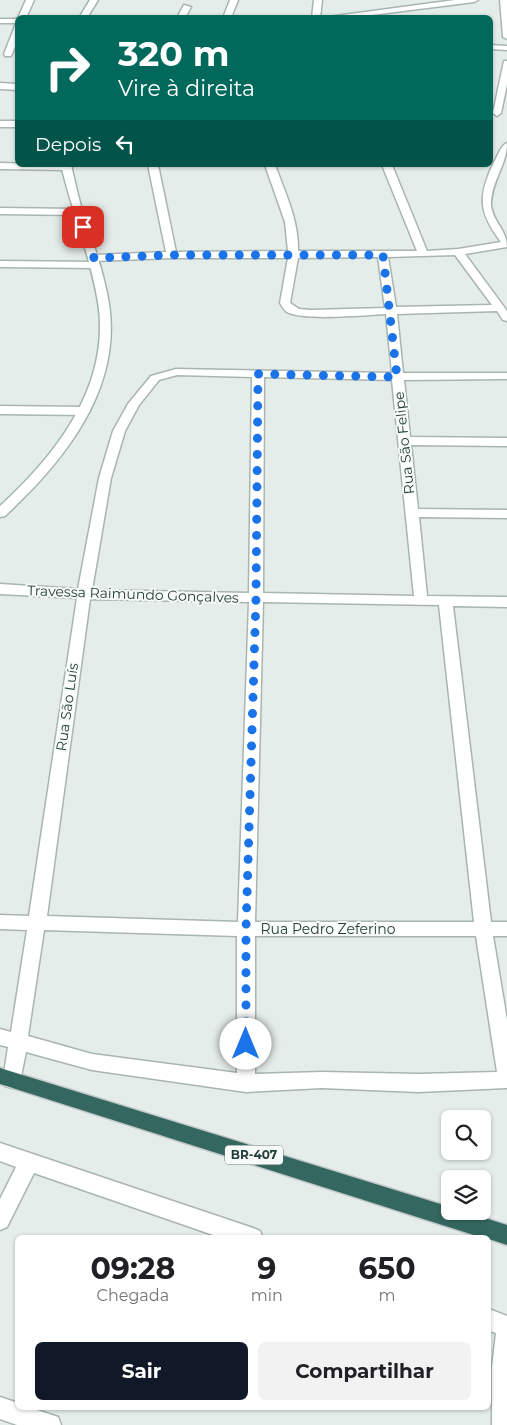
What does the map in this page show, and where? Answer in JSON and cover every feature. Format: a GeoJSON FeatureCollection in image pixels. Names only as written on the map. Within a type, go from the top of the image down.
{"type":"FeatureCollection","features":[{"type":"Feature","properties":{"kind":"highway","name":"BR-407"},"geometry":{"type":"LineString","coordinates":[[6,1078],[507,1235]]}},
{"type":"Feature","properties":{"kind":"street"},"geometry":{"type":"LineString","coordinates":[[23,15],[30,0]]}},
{"type":"Feature","properties":{"kind":"street"},"geometry":{"type":"LineString","coordinates":[[85,15],[94,0]]}},
{"type":"Feature","properties":{"kind":"street"},"geometry":{"type":"LineString","coordinates":[[228,15],[234,0]]}},
{"type":"Feature","properties":{"kind":"street"},"geometry":{"type":"LineString","coordinates":[[316,15],[318,0]]}},
{"type":"Feature","properties":{"kind":"street"},"geometry":{"type":"LineString","coordinates":[[398,9],[399,0]]}},
{"type":"Feature","properties":{"kind":"street"},"geometry":{"type":"LineString","coordinates":[[349,15],[474,0]]}},
{"type":"Feature","properties":{"kind":"street"},"geometry":{"type":"LineString","coordinates":[[504,0],[507,37]]}},
{"type":"Feature","properties":{"kind":"street"},"geometry":{"type":"LineString","coordinates":[[183,15],[187,7]]}},
{"type":"Feature","properties":{"kind":"street"},"geometry":{"type":"LineString","coordinates":[[0,21],[15,21]]}},
{"type":"Feature","properties":{"kind":"street"},"geometry":{"type":"LineString","coordinates":[[9,55],[15,37]]}},
{"type":"Feature","properties":{"kind":"street"},"geometry":{"type":"LineString","coordinates":[[493,47],[507,48]]}},
{"type":"Feature","properties":{"kind":"street"},"geometry":{"type":"LineString","coordinates":[[507,63],[493,113],[507,111]]}},
{"type":"Feature","properties":{"kind":"street"},"geometry":{"type":"LineString","coordinates":[[0,86],[15,87]]}},
{"type":"Feature","properties":{"kind":"street"},"geometry":{"type":"LineString","coordinates":[[0,124],[15,124]]}},
{"type":"Feature","properties":{"kind":"street"},"geometry":{"type":"LineString","coordinates":[[0,264],[95,262],[172,255],[423,254],[458,252],[507,244],[493,224],[486,204],[493,178],[507,146]]}},
{"type":"Feature","properties":{"kind":"street"},"geometry":{"type":"LineString","coordinates":[[0,166],[15,166]]}},
{"type":"Feature","properties":{"kind":"street"},"geometry":{"type":"LineString","coordinates":[[3,508],[45,470],[66,442],[84,411],[100,374],[105,349],[104,315],[95,262],[77,212],[66,167]]}},
{"type":"Feature","properties":{"kind":"street"},"geometry":{"type":"LineString","coordinates":[[152,167],[172,255]]}},
{"type":"Feature","properties":{"kind":"street"},"geometry":{"type":"LineString","coordinates":[[271,167],[291,228],[294,255],[285,303],[290,309],[297,312],[328,313],[499,308]]}},
{"type":"Feature","properties":{"kind":"street"},"geometry":{"type":"LineString","coordinates":[[388,167],[423,254]]}},
{"type":"Feature","properties":{"kind":"street"},"geometry":{"type":"LineString","coordinates":[[0,211],[77,212]]}},
{"type":"Feature","properties":{"kind":"street"},"geometry":{"type":"LineString","coordinates":[[458,252],[507,318]]}},
{"type":"Feature","properties":{"kind":"street","name":"Rua São Felipe"},"geometry":{"type":"LineString","coordinates":[[383,255],[391,310],[421,601]]}},
{"type":"Feature","properties":{"kind":"street","name":"Rua São Luís"},"geometry":{"type":"LineString","coordinates":[[6,1078],[19,1043],[84,594],[105,478],[119,431],[134,404],[151,382],[161,375],[185,372],[397,377],[507,376]]}},
{"type":"Feature","properties":{"kind":"street"},"geometry":{"type":"LineString","coordinates":[[246,1083],[246,929],[256,598],[258,374]]}},
{"type":"Feature","properties":{"kind":"street"},"geometry":{"type":"LineString","coordinates":[[0,410],[84,411]]}},
{"type":"Feature","properties":{"kind":"street"},"geometry":{"type":"LineString","coordinates":[[404,441],[507,442]]}},
{"type":"Feature","properties":{"kind":"street"},"geometry":{"type":"LineString","coordinates":[[411,513],[507,514]]}},
{"type":"Feature","properties":{"kind":"street","name":"Travessa Raimundo Gonçalves"},"geometry":{"type":"LineString","coordinates":[[0,589],[84,594],[507,602]]}},
{"type":"Feature","properties":{"kind":"street"},"geometry":{"type":"LineString","coordinates":[[446,602],[483,929],[507,1076]]}},
{"type":"Feature","properties":{"kind":"street","name":"Rua Pedro Zeferino"},"geometry":{"type":"LineString","coordinates":[[0,922],[246,929],[507,929]]}},
{"type":"Feature","properties":{"kind":"street"},"geometry":{"type":"LineString","coordinates":[[0,1037],[92,1062],[246,1083],[322,1080],[418,1083],[507,1080]]}},
{"type":"Feature","properties":{"kind":"street"},"geometry":{"type":"LineString","coordinates":[[0,1152],[244,1235]]}},
{"type":"Feature","properties":{"kind":"street"},"geometry":{"type":"LineString","coordinates":[[0,1220],[29,1162]]}},
{"type":"Feature","properties":{"kind":"street"},"geometry":{"type":"LineString","coordinates":[[491,1321],[507,1327]]}},
{"type":"Feature","properties":{"kind":"street"},"geometry":{"type":"LineString","coordinates":[[503,1425],[503,1367],[507,1331]]}},
{"type":"Feature","properties":{"kind":"street"},"geometry":{"type":"LineString","coordinates":[[0,1408],[50,1425]]}},
{"type":"Feature","properties":{"kind":"route"},"geometry":{"type":"LineString","coordinates":[[83,227],[94,258],[172,255],[383,255],[391,310],[397,377],[258,374],[256,598],[246,929],[246,1044]]}}]}
